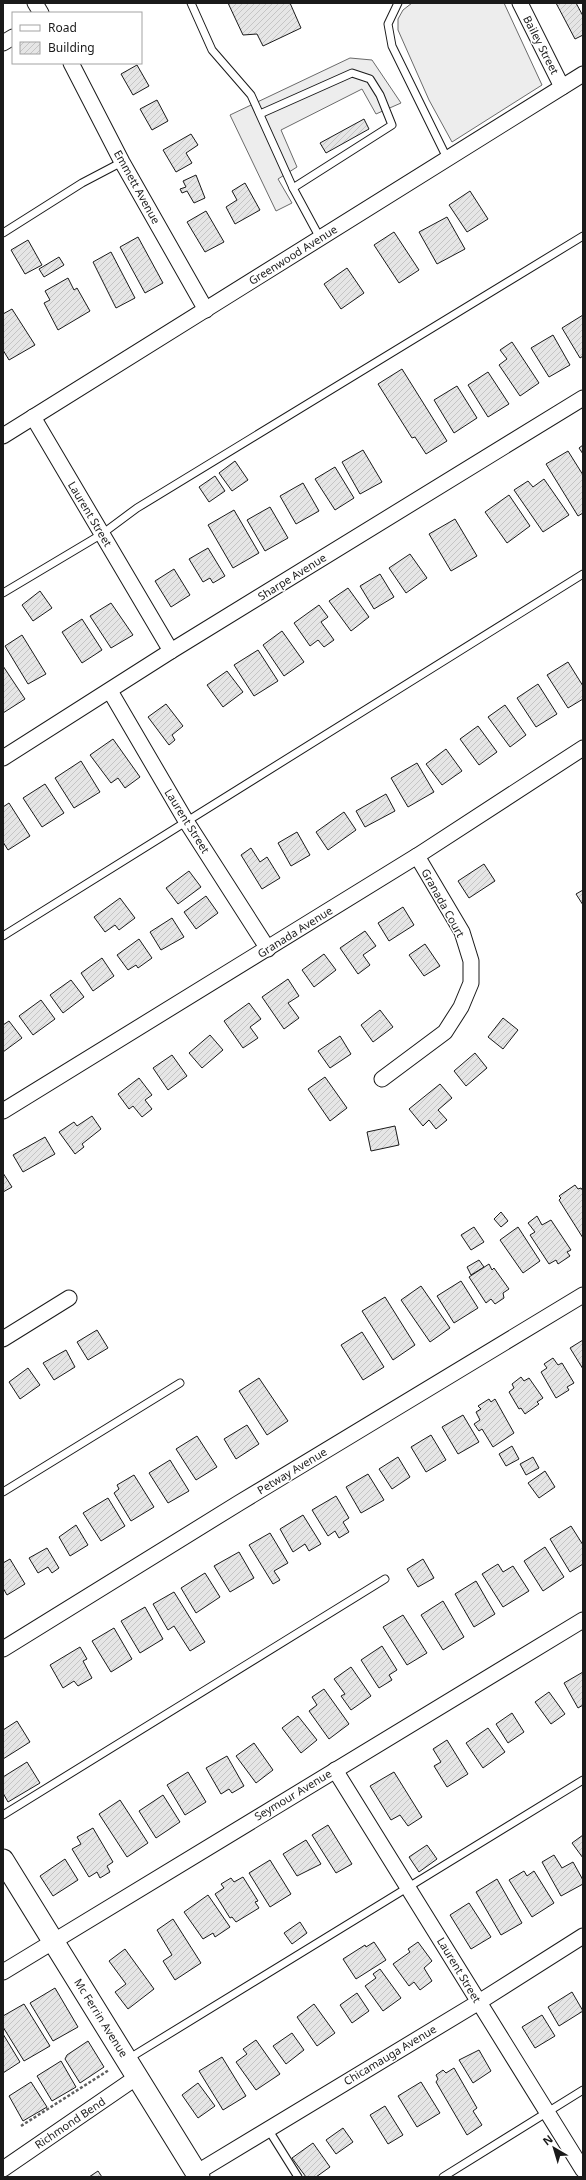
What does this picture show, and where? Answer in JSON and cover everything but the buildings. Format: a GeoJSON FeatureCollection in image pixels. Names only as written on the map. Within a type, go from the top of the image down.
{"type":"FeatureCollection","features":[{"type":"Feature","properties":{"kind":"street"},"geometry":{"type":"LineString","coordinates":[[36,3],[40,12]]}},
{"type":"Feature","properties":{"kind":"street","name":"Bailey Street"},"geometry":{"type":"LineString","coordinates":[[520,3],[562,87]]}},
{"type":"Feature","properties":{"kind":"street"},"geometry":{"type":"LineString","coordinates":[[3,43],[12,38]]}},
{"type":"Feature","properties":{"kind":"street","name":"Emmett Avenue"},"geometry":{"type":"LineString","coordinates":[[72,64],[122,162],[206,310]]}},
{"type":"Feature","properties":{"kind":"street","name":"Greenwood Avenue"},"geometry":{"type":"LineString","coordinates":[[3,436],[583,74]]}},
{"type":"Feature","properties":{"kind":"street","name":"Sharpe Avenue"},"geometry":{"type":"LineString","coordinates":[[3,758],[171,651],[583,398]]}},
{"type":"Feature","properties":{"kind":"street","name":"Laurent Street"},"geometry":{"type":"LineString","coordinates":[[33,418],[171,651]]}},
{"type":"Feature","properties":{"kind":"street","name":"Laurent Street"},"geometry":{"type":"LineString","coordinates":[[110,691],[186,821],[268,949]]}},
{"type":"Feature","properties":{"kind":"street","name":"Granada Avenue"},"geometry":{"type":"LineString","coordinates":[[3,1111],[268,949],[417,856],[583,749]]}},
{"type":"Feature","properties":{"kind":"street","name":"Granada Court"},"geometry":{"type":"LineString","coordinates":[[382,1079],[445,1032],[461,1007],[471,983],[471,961],[462,932],[417,856]]}},
{"type":"Feature","properties":{"kind":"street","name":"Petway Avenue"},"geometry":{"type":"LineString","coordinates":[[3,1649],[239,1503],[583,1295]]}},
{"type":"Feature","properties":{"kind":"street"},"geometry":{"type":"LineString","coordinates":[[3,1339],[69,1298]]}},
{"type":"Feature","properties":{"kind":"street","name":"Seymour Avenue"},"geometry":{"type":"LineString","coordinates":[[3,1972],[583,1620]]}},
{"type":"Feature","properties":{"kind":"street","name":"Laurent Street"},"geometry":{"type":"LineString","coordinates":[[335,1770],[409,1887],[478,2002],[583,2170]]}},
{"type":"Feature","properties":{"kind":"street","name":"Mc Ferrin Avenue"},"geometry":{"type":"LineString","coordinates":[[3,1860],[53,1941],[118,2065],[137,2078],[198,2175]]}},
{"type":"Feature","properties":{"kind":"street","name":"Chicamauga Avenue"},"geometry":{"type":"LineString","coordinates":[[198,2175],[268,2129],[478,2002],[583,1936]]}},
{"type":"Feature","properties":{"kind":"street","name":"Richmond Bend"},"geometry":{"type":"LineString","coordinates":[[3,2169],[137,2078]]}},
{"type":"Feature","properties":{"kind":"lane"},"geometry":{"type":"LineString","coordinates":[[191,3],[212,50],[251,95],[293,188],[320,238]]}},
{"type":"Feature","properties":{"kind":"lane"},"geometry":{"type":"LineString","coordinates":[[398,3],[388,24],[392,46],[447,158]]}},
{"type":"Feature","properties":{"kind":"lane"},"geometry":{"type":"LineString","coordinates":[[260,114],[352,73],[370,79],[380,96],[392,125],[293,188]]}},
{"type":"Feature","properties":{"kind":"lane"},"geometry":{"type":"LineString","coordinates":[[3,233],[82,183],[122,162]]}},
{"type":"Feature","properties":{"kind":"lane"},"geometry":{"type":"LineString","coordinates":[[3,593],[102,534],[137,508],[489,296],[583,236]]}},
{"type":"Feature","properties":{"kind":"lane"},"geometry":{"type":"LineString","coordinates":[[3,936],[583,574]]}},
{"type":"Feature","properties":{"kind":"lane"},"geometry":{"type":"LineString","coordinates":[[3,1492],[180,1383]]}},
{"type":"Feature","properties":{"kind":"lane"},"geometry":{"type":"LineString","coordinates":[[3,1815],[385,1580]]}},
{"type":"Feature","properties":{"kind":"lane"},"geometry":{"type":"LineString","coordinates":[[118,2065],[583,1780]]}},
{"type":"Feature","properties":{"kind":"lane"},"geometry":{"type":"LineString","coordinates":[[443,2177],[583,2090]]}},
{"type":"Feature","properties":{"kind":"lane"},"geometry":{"type":"LineString","coordinates":[[268,2129],[298,2177]]}},
{"type":"Feature","properties":{"kind":"path"},"geometry":{"type":"LineString","coordinates":[[21,2126],[118,2065]]}},
{"type":"Feature","properties":{"kind":"shaded area"},"geometry":{"type":"Polygon","coordinates":[[[412,3],[504,3],[542,85],[452,142],[429,100],[398,30],[398,19],[403,10],[412,3]]]}},
{"type":"Feature","properties":{"kind":"shaded area"},"geometry":{"type":"Polygon","coordinates":[[[350,58],[372,60],[401,103],[376,114],[362,89],[281,130],[297,167],[278,179],[292,203],[276,211],[230,115],[350,58]]]}}]}
